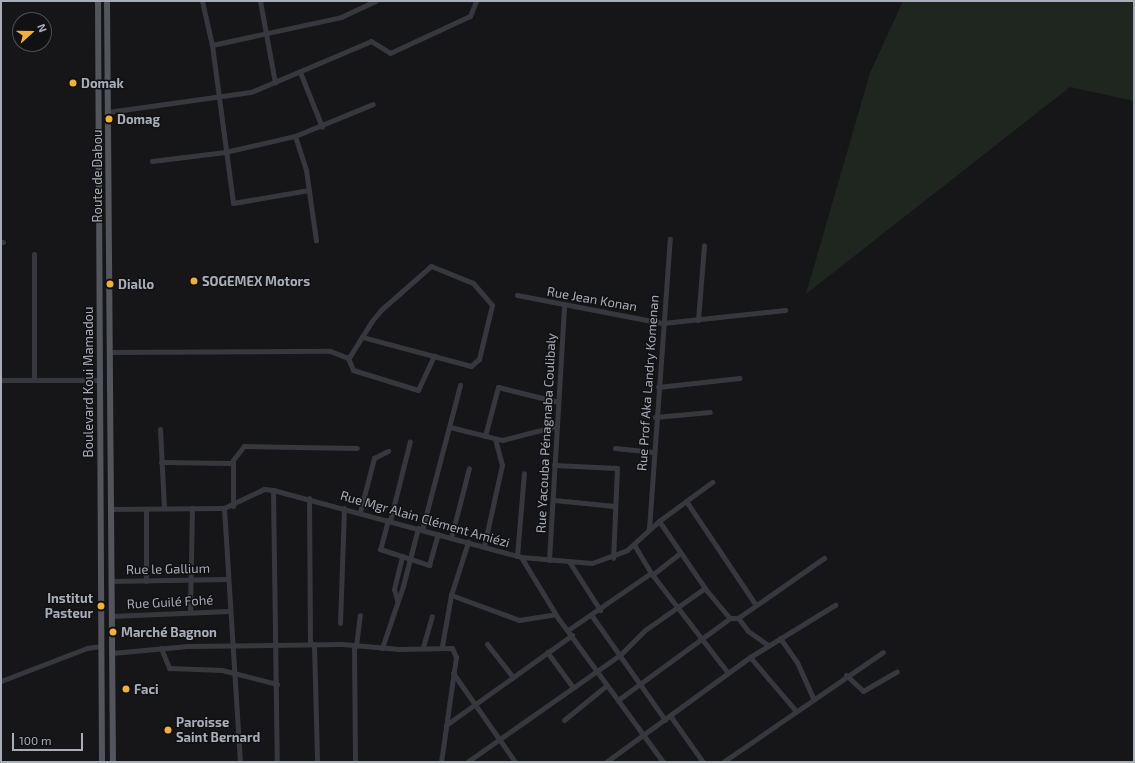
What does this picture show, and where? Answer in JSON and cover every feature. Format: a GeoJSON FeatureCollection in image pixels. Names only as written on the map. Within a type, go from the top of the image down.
{"type":"FeatureCollection","features":[{"type":"Feature","properties":{"kind":"main road","name":"Boulevard Koui Mamadou"},"geometry":{"type":"LineString","coordinates":[[98,1],[102,762]]}},
{"type":"Feature","properties":{"kind":"main road","name":"Route de Dabou"},"geometry":{"type":"LineString","coordinates":[[107,1],[110,352]]}},
{"type":"Feature","properties":{"kind":"main road","name":"Boulevard Koui Mamadou"},"geometry":{"type":"LineString","coordinates":[[110,352],[113,762]]}},
{"type":"Feature","properties":{"kind":"street"},"geometry":{"type":"LineString","coordinates":[[202,1],[212,44],[216,98],[233,203],[309,190]]}},
{"type":"Feature","properties":{"kind":"street"},"geometry":{"type":"LineString","coordinates":[[260,1],[264,32],[274,83]]}},
{"type":"Feature","properties":{"kind":"street"},"geometry":{"type":"LineString","coordinates":[[212,44],[341,17],[375,1]]}},
{"type":"Feature","properties":{"kind":"street"},"geometry":{"type":"LineString","coordinates":[[108,112],[216,98],[274,83],[371,41],[387,52],[394,51],[473,15],[476,1]]}},
{"type":"Feature","properties":{"kind":"street"},"geometry":{"type":"LineString","coordinates":[[300,72],[322,127]]}},
{"type":"Feature","properties":{"kind":"street"},"geometry":{"type":"LineString","coordinates":[[152,162],[225,152],[295,136],[322,127],[373,104]]}},
{"type":"Feature","properties":{"kind":"street"},"geometry":{"type":"LineString","coordinates":[[295,136],[309,190],[316,240]]}},
{"type":"Feature","properties":{"kind":"street","name":"Rue Prof Aka Landry Komenan"},"geometry":{"type":"LineString","coordinates":[[649,529],[658,387],[670,239]]}},
{"type":"Feature","properties":{"kind":"street"},"geometry":{"type":"LineString","coordinates":[[698,320],[704,245]]}},
{"type":"Feature","properties":{"kind":"street"},"geometry":{"type":"LineString","coordinates":[[34,254],[34,380]]}},
{"type":"Feature","properties":{"kind":"street"},"geometry":{"type":"LineString","coordinates":[[348,358],[362,337],[391,299],[428,267],[435,266],[473,283],[493,310],[476,364],[471,366],[362,337]]}},
{"type":"Feature","properties":{"kind":"street","name":"Rue Jean Konan"},"geometry":{"type":"LineString","coordinates":[[517,295],[564,307],[663,323],[785,310]]}},
{"type":"Feature","properties":{"kind":"street","name":"Rue Yacouba Pénagnaba Coulibaly"},"geometry":{"type":"LineString","coordinates":[[549,560],[554,500],[554,465],[564,307]]}},
{"type":"Feature","properties":{"kind":"street"},"geometry":{"type":"LineString","coordinates":[[110,352],[330,351],[348,358],[353,370],[418,390],[434,356]]}},
{"type":"Feature","properties":{"kind":"street"},"geometry":{"type":"LineString","coordinates":[[658,387],[740,378]]}},
{"type":"Feature","properties":{"kind":"street"},"geometry":{"type":"LineString","coordinates":[[1,380],[99,380]]}},
{"type":"Feature","properties":{"kind":"street"},"geometry":{"type":"LineString","coordinates":[[382,648],[420,529],[450,427],[460,384]]}},
{"type":"Feature","properties":{"kind":"street"},"geometry":{"type":"LineString","coordinates":[[485,436],[498,387],[558,402]]}},
{"type":"Feature","properties":{"kind":"street"},"geometry":{"type":"LineString","coordinates":[[656,417],[710,412]]}},
{"type":"Feature","properties":{"kind":"street"},"geometry":{"type":"LineString","coordinates":[[450,427],[495,439],[557,426]]}},
{"type":"Feature","properties":{"kind":"street"},"geometry":{"type":"LineString","coordinates":[[160,429],[164,508]]}},
{"type":"Feature","properties":{"kind":"street"},"geometry":{"type":"LineString","coordinates":[[484,546],[502,465],[495,439]]}},
{"type":"Feature","properties":{"kind":"street"},"geometry":{"type":"LineString","coordinates":[[410,441],[389,520],[379,547],[410,559],[430,564],[438,534]]}},
{"type":"Feature","properties":{"kind":"street"},"geometry":{"type":"LineString","coordinates":[[232,506],[233,463],[235,455],[244,446],[356,448]]}},
{"type":"Feature","properties":{"kind":"street"},"geometry":{"type":"LineString","coordinates":[[615,448],[654,452]]}},
{"type":"Feature","properties":{"kind":"street"},"geometry":{"type":"LineString","coordinates":[[360,512],[374,458],[388,450]]}},
{"type":"Feature","properties":{"kind":"street"},"geometry":{"type":"LineString","coordinates":[[161,462],[233,463]]}},
{"type":"Feature","properties":{"kind":"street"},"geometry":{"type":"LineString","coordinates":[[554,465],[617,468],[613,558]]}},
{"type":"Feature","properties":{"kind":"street"},"geometry":{"type":"LineString","coordinates":[[451,538],[469,468]]}},
{"type":"Feature","properties":{"kind":"street"},"geometry":{"type":"LineString","coordinates":[[524,473],[519,557],[556,614],[663,762]]}},
{"type":"Feature","properties":{"kind":"street","name":"Rue Mgr Alain Clément Amiézi"},"geometry":{"type":"LineString","coordinates":[[110,509],[224,508],[232,506],[264,489],[273,490],[309,498],[519,557],[570,563],[613,558],[634,545],[649,529],[712,482]]}},
{"type":"Feature","properties":{"kind":"street"},"geometry":{"type":"LineString","coordinates":[[273,490],[277,762]]}},
{"type":"Feature","properties":{"kind":"street"},"geometry":{"type":"LineString","coordinates":[[309,498],[312,644],[317,762]]}},
{"type":"Feature","properties":{"kind":"street"},"geometry":{"type":"LineString","coordinates":[[554,500],[615,506]]}},
{"type":"Feature","properties":{"kind":"street"},"geometry":{"type":"LineString","coordinates":[[686,501],[756,605]]}},
{"type":"Feature","properties":{"kind":"street"},"geometry":{"type":"LineString","coordinates":[[190,612],[192,580],[192,508]]}},
{"type":"Feature","properties":{"kind":"street"},"geometry":{"type":"LineString","coordinates":[[224,508],[226,579],[240,762]]}},
{"type":"Feature","properties":{"kind":"street"},"geometry":{"type":"LineString","coordinates":[[340,623],[344,508]]}},
{"type":"Feature","properties":{"kind":"street"},"geometry":{"type":"LineString","coordinates":[[146,509],[146,581]]}},
{"type":"Feature","properties":{"kind":"street"},"geometry":{"type":"LineString","coordinates":[[659,521],[705,588],[730,618]]}},
{"type":"Feature","properties":{"kind":"street"},"geometry":{"type":"LineString","coordinates":[[442,646],[451,595],[468,542]]}},
{"type":"Feature","properties":{"kind":"street"},"geometry":{"type":"LineString","coordinates":[[634,545],[651,574],[728,673]]}},
{"type":"Feature","properties":{"kind":"street"},"geometry":{"type":"LineString","coordinates":[[568,630],[592,616],[680,553]]}},
{"type":"Feature","properties":{"kind":"street"},"geometry":{"type":"LineString","coordinates":[[397,600],[394,589],[402,556]]}},
{"type":"Feature","properties":{"kind":"street"},"geometry":{"type":"LineString","coordinates":[[618,700],[730,618],[738,618],[824,558]]}},
{"type":"Feature","properties":{"kind":"street"},"geometry":{"type":"LineString","coordinates":[[570,563],[600,610]]}},
{"type":"Feature","properties":{"kind":"street","name":"Rue le Gallium"},"geometry":{"type":"LineString","coordinates":[[111,581],[226,579]]}},
{"type":"Feature","properties":{"kind":"street"},"geometry":{"type":"LineString","coordinates":[[467,762],[498,737],[572,686],[597,672],[620,655],[676,607],[705,588]]}},
{"type":"Feature","properties":{"kind":"street"},"geometry":{"type":"LineString","coordinates":[[451,595],[519,620],[556,614]]}},
{"type":"Feature","properties":{"kind":"street"},"geometry":{"type":"LineString","coordinates":[[606,762],[750,657],[835,605]]}},
{"type":"Feature","properties":{"kind":"street","name":"Rue Guilé Fohé"},"geometry":{"type":"LineString","coordinates":[[112,616],[229,611]]}},
{"type":"Feature","properties":{"kind":"street"},"geometry":{"type":"LineString","coordinates":[[355,762],[355,646],[360,615]]}},
{"type":"Feature","properties":{"kind":"street"},"geometry":{"type":"LineString","coordinates":[[423,646],[432,616]]}},
{"type":"Feature","properties":{"kind":"street"},"geometry":{"type":"LineString","coordinates":[[592,616],[665,720]]}},
{"type":"Feature","properties":{"kind":"street"},"geometry":{"type":"LineString","coordinates":[[738,618],[745,628],[768,645]]}},
{"type":"Feature","properties":{"kind":"street"},"geometry":{"type":"LineString","coordinates":[[446,725],[572,635]]}},
{"type":"Feature","properties":{"kind":"street"},"geometry":{"type":"LineString","coordinates":[[780,638],[797,662],[813,698]]}},
{"type":"Feature","properties":{"kind":"street"},"geometry":{"type":"LineString","coordinates":[[112,653],[161,648],[312,644],[382,648],[442,646],[455,652],[441,762]]}},
{"type":"Feature","properties":{"kind":"street"},"geometry":{"type":"LineString","coordinates":[[487,644],[514,677]]}},
{"type":"Feature","properties":{"kind":"street"},"geometry":{"type":"LineString","coordinates":[[1,681],[87,648],[101,646]]}},
{"type":"Feature","properties":{"kind":"street"},"geometry":{"type":"LineString","coordinates":[[161,648],[169,668],[234,672],[277,684]]}},
{"type":"Feature","properties":{"kind":"street"},"geometry":{"type":"LineString","coordinates":[[547,652],[572,686]]}},
{"type":"Feature","properties":{"kind":"street"},"geometry":{"type":"LineString","coordinates":[[723,762],[813,698],[883,652]]}},
{"type":"Feature","properties":{"kind":"street"},"geometry":{"type":"LineString","coordinates":[[750,657],[796,711]]}},
{"type":"Feature","properties":{"kind":"street"},"geometry":{"type":"LineString","coordinates":[[846,676],[863,691],[897,671]]}},
{"type":"Feature","properties":{"kind":"street"},"geometry":{"type":"LineString","coordinates":[[453,673],[515,762]]}},
{"type":"Feature","properties":{"kind":"street"},"geometry":{"type":"LineString","coordinates":[[564,720],[607,685]]}},
{"type":"Feature","properties":{"kind":"street"},"geometry":{"type":"LineString","coordinates":[[671,716],[703,762]]}},
{"type":"Feature","properties":{"kind":"shaded area"},"geometry":{"type":"Polygon","coordinates":[[[903,1],[1134,1],[1134,101],[1070,87],[806,294],[870,73],[903,1]]]}},
{"type":"Feature","properties":{"kind":"place","name":"Domak"},"geometry":{"type":"Point","coordinates":[73,83]}},
{"type":"Feature","properties":{"kind":"place","name":"Domag"},"geometry":{"type":"Point","coordinates":[109,119]}},
{"type":"Feature","properties":{"kind":"place","name":"SOGEMEX Motors"},"geometry":{"type":"Point","coordinates":[194,281]}},
{"type":"Feature","properties":{"kind":"place","name":"Diallo"},"geometry":{"type":"Point","coordinates":[110,284]}},
{"type":"Feature","properties":{"kind":"place","name":"Institut Pasteur"},"geometry":{"type":"Point","coordinates":[101,606]}},
{"type":"Feature","properties":{"kind":"place","name":"Marché Bagnon"},"geometry":{"type":"Point","coordinates":[113,632]}},
{"type":"Feature","properties":{"kind":"place","name":"Faci"},"geometry":{"type":"Point","coordinates":[126,689]}},
{"type":"Feature","properties":{"kind":"place","name":"Paroisse Saint Bernard"},"geometry":{"type":"Point","coordinates":[168,730]}}]}
